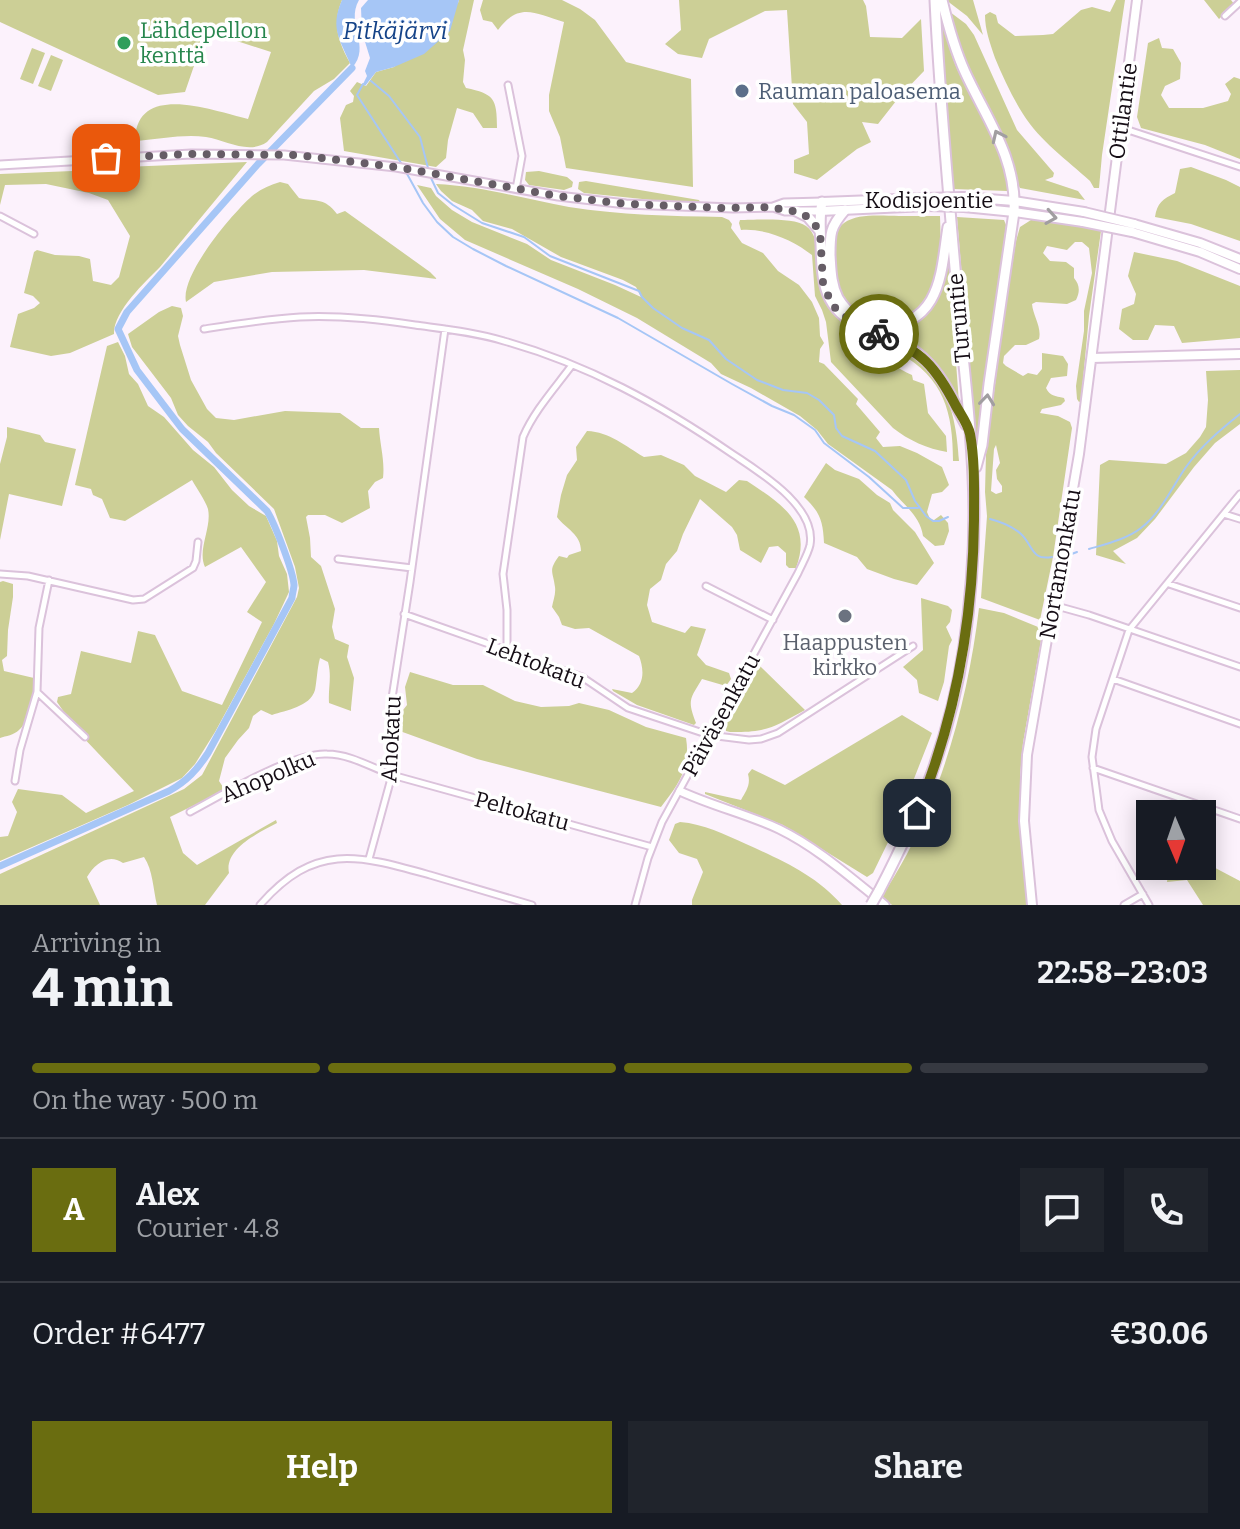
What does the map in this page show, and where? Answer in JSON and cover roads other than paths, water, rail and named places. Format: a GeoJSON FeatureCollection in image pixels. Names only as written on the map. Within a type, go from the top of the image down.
{"type":"FeatureCollection","features":[{"type":"Feature","properties":{"kind":"highway","name":"Turuntie"},"geometry":{"type":"LineString","coordinates":[[871,905],[909,832],[948,724],[963,649],[973,557],[970,431],[939,81],[935,0]]}},
{"type":"Feature","properties":{"kind":"highway"},"geometry":{"type":"LineString","coordinates":[[942,0],[955,49],[1005,151],[1014,206],[982,445],[973,477]]}},
{"type":"Feature","properties":{"kind":"highway"},"geometry":{"type":"LineString","coordinates":[[823,208],[831,277],[842,304],[860,319],[892,326],[915,317],[931,299],[940,273],[951,216]]}},
{"type":"Feature","properties":{"kind":"highway"},"geometry":{"type":"LineString","coordinates":[[845,210],[825,232],[823,283],[832,305],[852,322],[922,356],[940,376],[970,431]]}},
{"type":"Feature","properties":{"kind":"highway"},"geometry":{"type":"LineString","coordinates":[[796,211],[825,232]]}},
{"type":"Feature","properties":{"kind":"main road","name":"Ottilantie"},"geometry":{"type":"LineString","coordinates":[[1108,222],[1137,0]]}},
{"type":"Feature","properties":{"kind":"main road","name":"Kodisjoentie"},"geometry":{"type":"LineString","coordinates":[[823,208],[845,210],[926,202]]}},
{"type":"Feature","properties":{"kind":"main road","name":"Kodisjoentie"},"geometry":{"type":"LineString","coordinates":[[823,208],[964,202],[1014,206],[1133,228]]}},
{"type":"Feature","properties":{"kind":"main road","name":"Nortamonkatu"},"geometry":{"type":"LineString","coordinates":[[1032,905],[1024,821],[1025,776],[1079,454],[1108,222]]}},
{"type":"Feature","properties":{"kind":"main road"},"geometry":{"type":"LineString","coordinates":[[1133,228],[1200,243],[1240,259]]}},
{"type":"Feature","properties":{"kind":"main road"},"geometry":{"type":"LineString","coordinates":[[1133,228],[1240,269]]}},
{"type":"Feature","properties":{"kind":"main road"},"geometry":{"type":"LineString","coordinates":[[1092,358],[1240,354]]}},
{"type":"Feature","properties":{"kind":"street"},"geometry":{"type":"LineString","coordinates":[[1225,16],[1240,2]]}},
{"type":"Feature","properties":{"kind":"street"},"geometry":{"type":"LineString","coordinates":[[508,85],[522,156],[516,189]]}},
{"type":"Feature","properties":{"kind":"street"},"geometry":{"type":"LineString","coordinates":[[1121,128],[1240,167]]}},
{"type":"Feature","properties":{"kind":"street","name":"Kodisjoentie"},"geometry":{"type":"LineString","coordinates":[[0,165],[191,154],[284,155],[396,167],[516,189],[626,204],[723,208],[773,207],[784,203],[823,208]]}},
{"type":"Feature","properties":{"kind":"street","name":"Kodisjoentie"},"geometry":{"type":"LineString","coordinates":[[773,207],[785,211],[823,208]]}},
{"type":"Feature","properties":{"kind":"street"},"geometry":{"type":"LineString","coordinates":[[0,216],[34,234]]}},
{"type":"Feature","properties":{"kind":"street"},"geometry":{"type":"LineString","coordinates":[[204,329],[263,320],[331,317],[380,320],[504,341],[573,365],[537,412],[523,437],[503,574],[507,651]]}},
{"type":"Feature","properties":{"kind":"street"},"geometry":{"type":"LineString","coordinates":[[404,616],[445,329]]}},
{"type":"Feature","properties":{"kind":"street","name":"Päiväsenkatu"},"geometry":{"type":"LineString","coordinates":[[573,365],[653,403],[751,467],[799,508],[809,528],[810,544],[798,573],[662,822],[635,905]]}},
{"type":"Feature","properties":{"kind":"street"},"geometry":{"type":"LineString","coordinates":[[1149,905],[1103,822],[1096,799],[1092,746],[1129,630],[1240,494]]}},
{"type":"Feature","properties":{"kind":"street"},"geometry":{"type":"LineString","coordinates":[[1224,514],[1240,519]]}},
{"type":"Feature","properties":{"kind":"street"},"geometry":{"type":"LineString","coordinates":[[0,574],[49,580],[123,599],[144,599],[193,568],[198,542]]}},
{"type":"Feature","properties":{"kind":"street"},"geometry":{"type":"LineString","coordinates":[[338,559],[412,568]]}},
{"type":"Feature","properties":{"kind":"street"},"geometry":{"type":"LineString","coordinates":[[15,781],[20,750],[37,692],[39,628],[49,580]]}},
{"type":"Feature","properties":{"kind":"street"},"geometry":{"type":"LineString","coordinates":[[1168,584],[1240,608]]}},
{"type":"Feature","properties":{"kind":"street"},"geometry":{"type":"LineString","coordinates":[[706,586],[773,620]]}},
{"type":"Feature","properties":{"kind":"street"},"geometry":{"type":"LineString","coordinates":[[1053,605],[1240,667]]}},
{"type":"Feature","properties":{"kind":"street","name":"Lehtokatu"},"geometry":{"type":"LineString","coordinates":[[404,616],[582,677],[628,708],[709,735],[749,740],[778,733],[913,646]]}},
{"type":"Feature","properties":{"kind":"street","name":"Ahokatu"},"geometry":{"type":"LineString","coordinates":[[369,859],[392,775],[392,698],[404,616]]}},
{"type":"Feature","properties":{"kind":"street"},"geometry":{"type":"LineString","coordinates":[[1113,679],[1240,724]]}},
{"type":"Feature","properties":{"kind":"street"},"geometry":{"type":"LineString","coordinates":[[37,692],[85,737]]}},
{"type":"Feature","properties":{"kind":"street","name":"Ahopolku"},"geometry":{"type":"LineString","coordinates":[[190,812],[275,769],[314,755],[330,754],[347,758],[392,775]]}},
{"type":"Feature","properties":{"kind":"street"},"geometry":{"type":"LineString","coordinates":[[1093,768],[1240,819]]}},
{"type":"Feature","properties":{"kind":"street","name":"Peltokatu"},"geometry":{"type":"LineString","coordinates":[[392,775],[652,847]]}},
{"type":"Feature","properties":{"kind":"street"},"geometry":{"type":"LineString","coordinates":[[680,791],[763,822],[802,841],[885,905]]}},
{"type":"Feature","properties":{"kind":"street"},"geometry":{"type":"LineString","coordinates":[[260,905],[282,883],[303,869],[342,858],[369,859],[532,905]]}},
{"type":"Feature","properties":{"kind":"street"},"geometry":{"type":"LineString","coordinates":[[1124,905],[1143,894]]}},
{"type":"Feature","properties":{"kind":"water","name":"Pitkäjärvi"},"geometry":{"type":"Polygon","coordinates":[[[342,0],[359,0],[355,18],[360,51],[352,68],[337,27],[342,0]]]}},
{"type":"Feature","properties":{"kind":"water","name":"Pitkäjärvi"},"geometry":{"type":"Polygon","coordinates":[[[368,0],[459,0],[450,31],[424,54],[376,72],[365,86],[365,71],[370,58],[362,32],[361,8],[368,0]]]}},
{"type":"Feature","properties":{"kind":"waterway"},"geometry":{"type":"LineString","coordinates":[[0,866],[169,791],[196,770],[292,598],[294,585],[290,569],[267,511],[182,429],[137,370],[118,329],[127,312],[258,164],[352,68]]}},
{"type":"Feature","properties":{"kind":"waterway"},"geometry":{"type":"LineString","coordinates":[[371,81],[389,96],[420,137],[429,172]]}},
{"type":"Feature","properties":{"kind":"waterway"},"geometry":{"type":"LineString","coordinates":[[363,84],[357,95],[403,166]]}},
{"type":"Feature","properties":{"kind":"waterway"},"geometry":{"type":"LineString","coordinates":[[406,172],[423,203],[453,237],[506,266],[618,318],[732,384],[794,415],[903,508],[918,508]]}},
{"type":"Feature","properties":{"kind":"waterway"},"geometry":{"type":"LineString","coordinates":[[431,178],[438,193],[482,223],[524,237],[550,256],[639,291],[653,308],[682,328],[709,340],[726,359],[757,380],[783,390],[807,393],[819,400],[834,415],[836,428],[842,436],[875,451],[906,480],[926,516],[933,521],[948,517]]}},
{"type":"Feature","properties":{"kind":"waterway"},"geometry":{"type":"LineString","coordinates":[[1089,549],[1116,541],[1148,522],[1198,452],[1240,414]]}},
{"type":"Feature","properties":{"kind":"waterway"},"geometry":{"type":"LineString","coordinates":[[990,519],[1018,531],[1040,557],[1052,557]]}},
{"type":"Feature","properties":{"kind":"waterway"},"geometry":{"type":"LineString","coordinates":[[1069,555],[1077,552]]}},
{"type":"Feature","properties":{"kind":"place","name":"Lähdepellon kenttä"},"geometry":{"type":"Point","coordinates":[124,43]}},
{"type":"Feature","properties":{"kind":"place","name":"Rauman paloasema"},"geometry":{"type":"Point","coordinates":[742,91]}},
{"type":"Feature","properties":{"kind":"place","name":"Haappusten kirkko"},"geometry":{"type":"Point","coordinates":[845,616]}}]}
